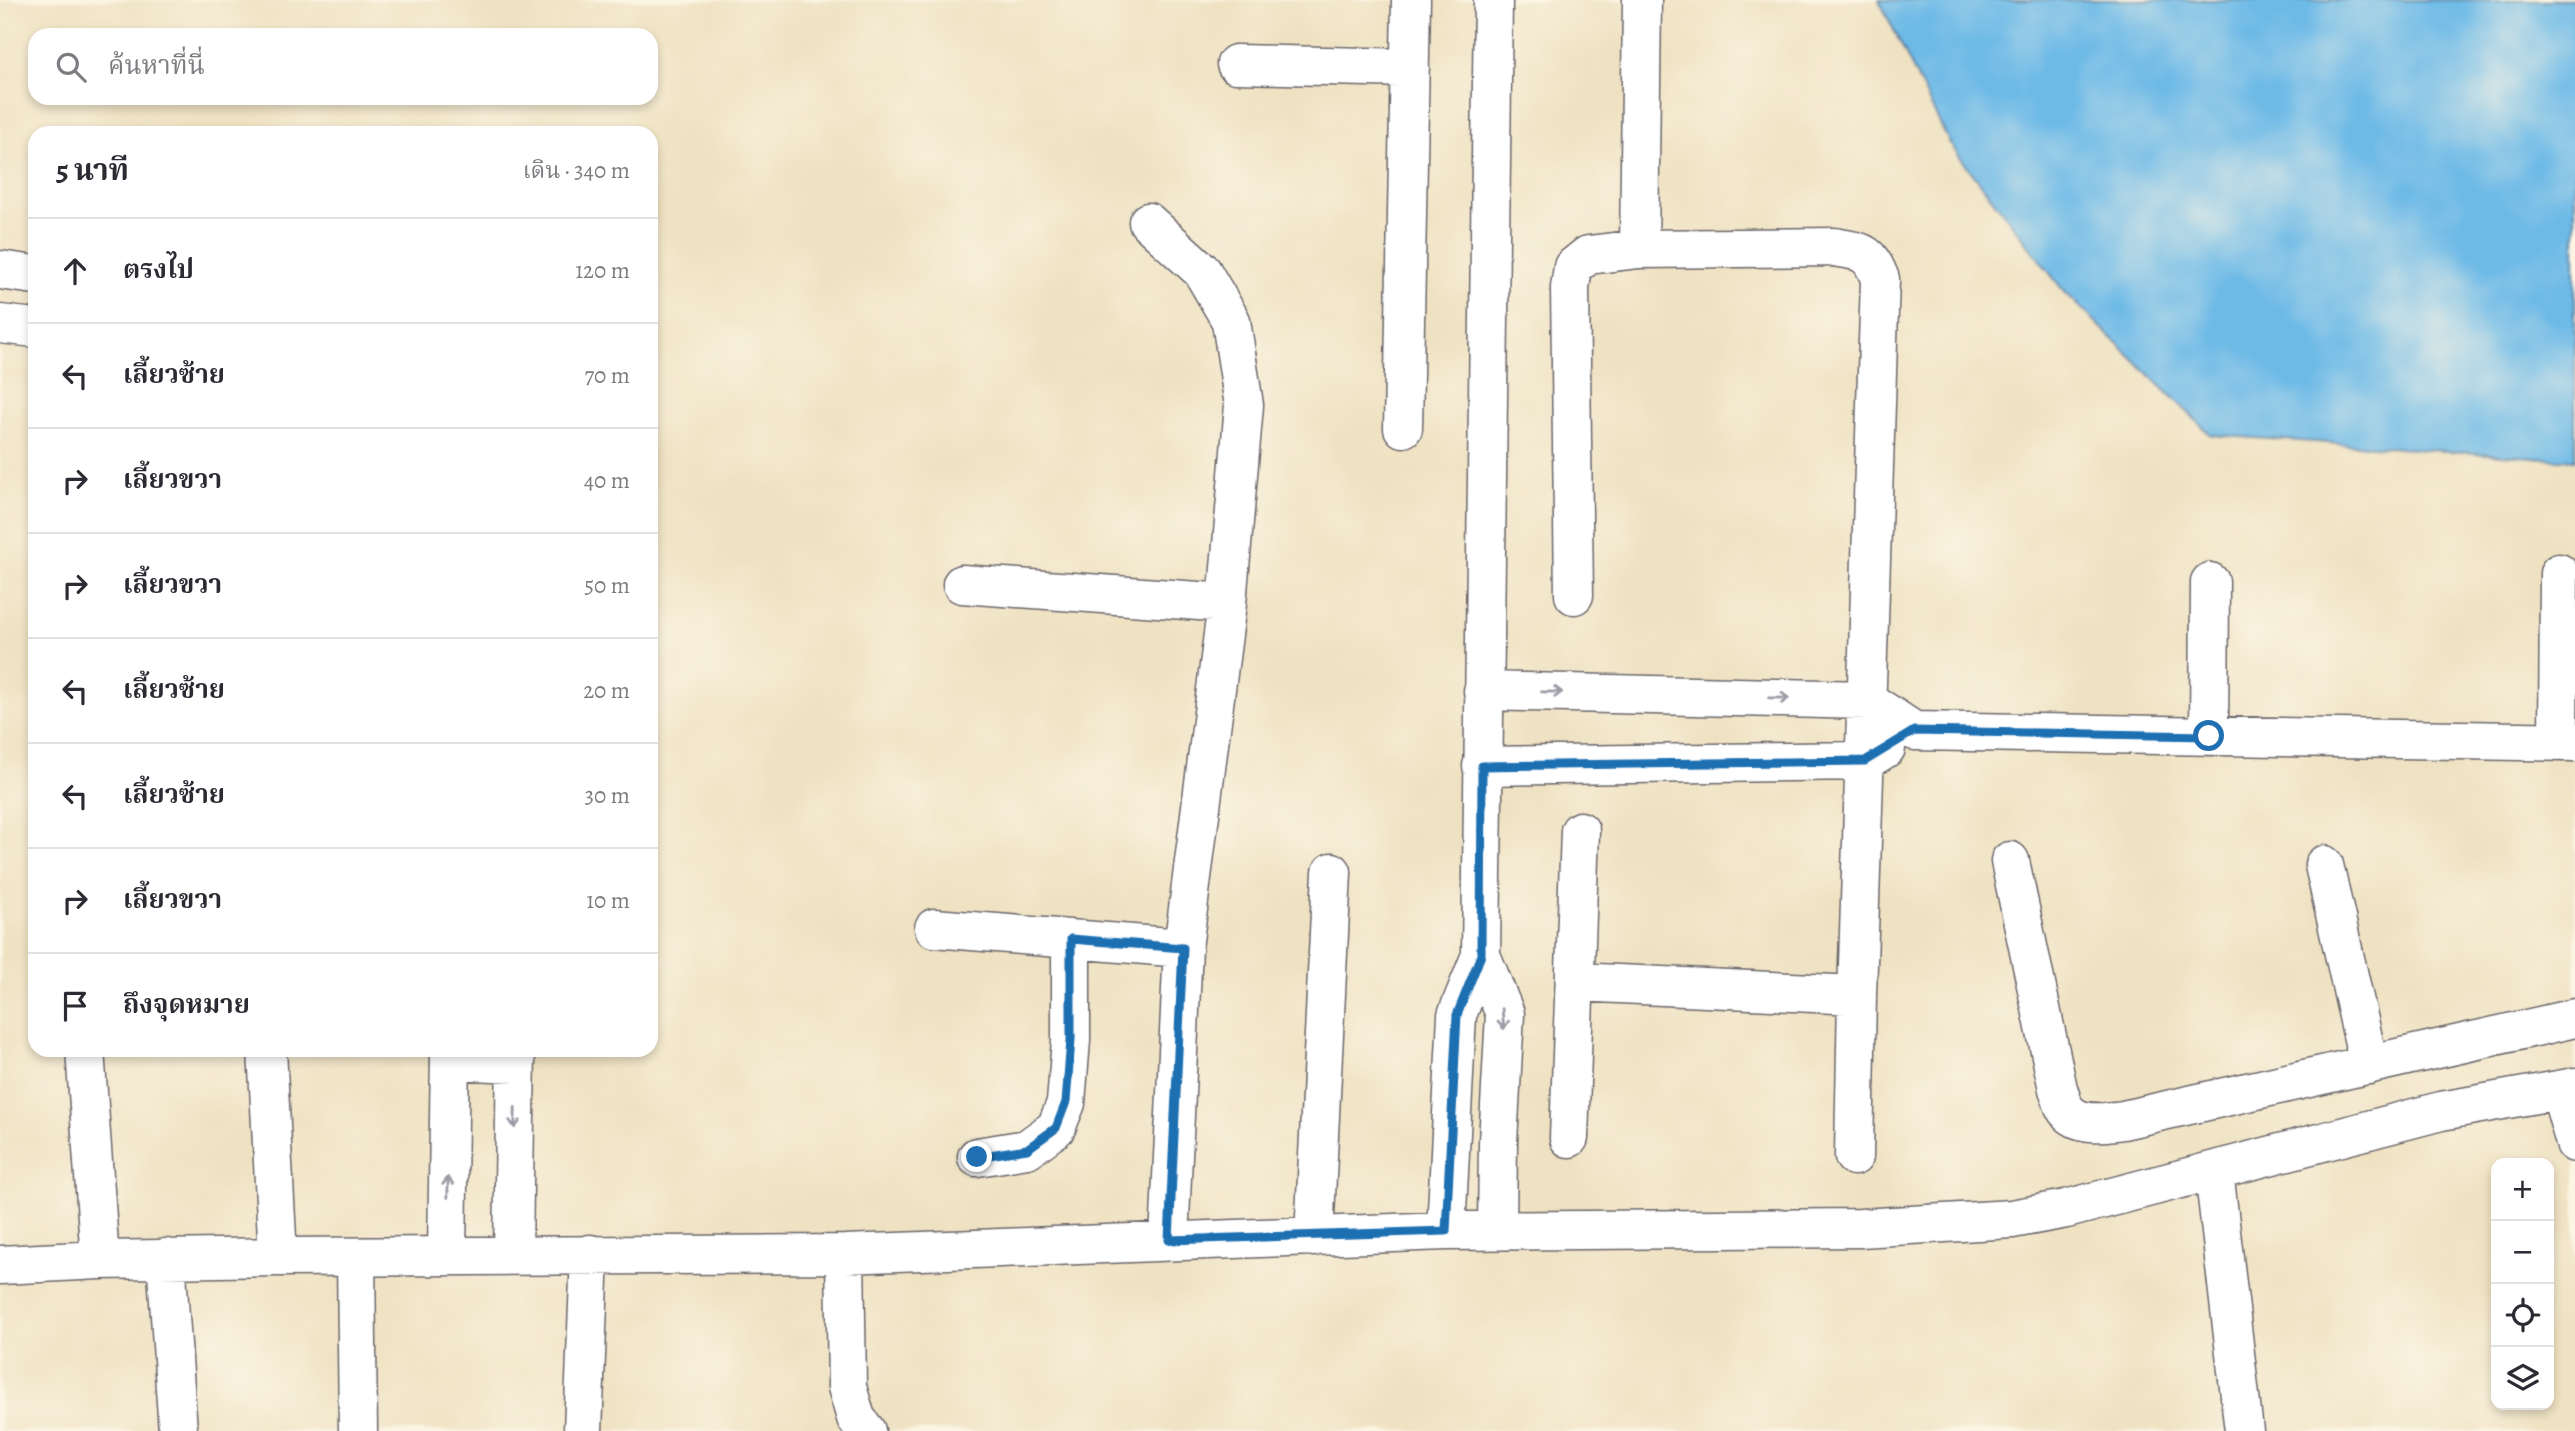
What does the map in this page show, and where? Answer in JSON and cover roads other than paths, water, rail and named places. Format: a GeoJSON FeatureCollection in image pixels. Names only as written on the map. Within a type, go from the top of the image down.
{"type":"FeatureCollection","features":[{"type":"Feature","properties":{"kind":"street"},"geometry":{"type":"LineString","coordinates":[[1403,428],[1411,0]]}},
{"type":"Feature","properties":{"kind":"street"},"geometry":{"type":"LineString","coordinates":[[1446,1231],[1457,1015],[1481,955],[1493,0]]}},
{"type":"Feature","properties":{"kind":"street"},"geometry":{"type":"LineString","coordinates":[[1639,249],[1642,0]]}},
{"type":"Feature","properties":{"kind":"street"},"geometry":{"type":"LineString","coordinates":[[1236,64],[1410,68]]}},
{"type":"Feature","properties":{"kind":"street"},"geometry":{"type":"LineString","coordinates":[[1149,222],[1202,271],[1231,321],[1244,405],[1227,603],[1183,948],[1169,1240]]}},
{"type":"Feature","properties":{"kind":"street"},"geometry":{"type":"LineString","coordinates":[[1574,595],[1570,288],[1573,267],[1588,255],[1639,249],[1833,247],[1859,251],[1873,260],[1880,279],[1854,1156]]}},
{"type":"Feature","properties":{"kind":"street"},"geometry":{"type":"LineString","coordinates":[[0,270],[28,274]]}},
{"type":"Feature","properties":{"kind":"street"},"geometry":{"type":"LineString","coordinates":[[0,324],[28,327]]}},
{"type":"Feature","properties":{"kind":"street"},"geometry":{"type":"LineString","coordinates":[[1482,766],[1865,761],[1914,731],[2567,742],[2559,573]]}},
{"type":"Feature","properties":{"kind":"street"},"geometry":{"type":"LineString","coordinates":[[2209,736],[2210,582]]}},
{"type":"Feature","properties":{"kind":"street"},"geometry":{"type":"LineString","coordinates":[[962,583],[1227,603]]}},
{"type":"Feature","properties":{"kind":"street"},"geometry":{"type":"LineString","coordinates":[[1483,691],[1867,699],[1914,731]]}},
{"type":"Feature","properties":{"kind":"street"},"geometry":{"type":"LineString","coordinates":[[1569,1138],[1580,831]]}},
{"type":"Feature","properties":{"kind":"street"},"geometry":{"type":"LineString","coordinates":[[2010,861],[2059,1089],[2066,1111],[2078,1119],[2098,1124],[2123,1120],[2575,1018]]}},
{"type":"Feature","properties":{"kind":"street"},"geometry":{"type":"LineString","coordinates":[[2323,865],[2369,1065]]}},
{"type":"Feature","properties":{"kind":"street"},"geometry":{"type":"LineString","coordinates":[[1314,1237],[1332,872]]}},
{"type":"Feature","properties":{"kind":"street"},"geometry":{"type":"LineString","coordinates":[[934,928],[1183,948]]}},
{"type":"Feature","properties":{"kind":"street"},"geometry":{"type":"LineString","coordinates":[[977,1157],[1027,1149],[1056,1128],[1066,1102],[1071,1040],[1071,939]]}},
{"type":"Feature","properties":{"kind":"street"},"geometry":{"type":"LineString","coordinates":[[1481,955],[1505,1014],[1498,1142],[1497,1230]]}},
{"type":"Feature","properties":{"kind":"street"},"geometry":{"type":"LineString","coordinates":[[1574,982],[1857,995]]}},
{"type":"Feature","properties":{"kind":"street"},"geometry":{"type":"LineString","coordinates":[[86,1057],[100,1259]]}},
{"type":"Feature","properties":{"kind":"street"},"geometry":{"type":"LineString","coordinates":[[267,1057],[278,1257]]}},
{"type":"Feature","properties":{"kind":"street"},"geometry":{"type":"LineString","coordinates":[[447,1255],[450,1057]]}},
{"type":"Feature","properties":{"kind":"street"},"geometry":{"type":"LineString","coordinates":[[513,1255],[516,1057]]}},
{"type":"Feature","properties":{"kind":"street"},"geometry":{"type":"LineString","coordinates":[[0,1265],[166,1258],[845,1254],[1446,1231],[1860,1228],[2012,1219],[2066,1209],[2441,1111],[2567,1089],[2575,1143]]}},
{"type":"Feature","properties":{"kind":"street"},"geometry":{"type":"LineString","coordinates":[[2214,1171],[2244,1431]]}},
{"type":"Feature","properties":{"kind":"street"},"geometry":{"type":"LineString","coordinates":[[583,1431],[590,1254]]}},
{"type":"Feature","properties":{"kind":"street"},"geometry":{"type":"LineString","coordinates":[[845,1254],[847,1387],[856,1418],[866,1431]]}},
{"type":"Feature","properties":{"kind":"street"},"geometry":{"type":"LineString","coordinates":[[356,1257],[358,1431]]}},
{"type":"Feature","properties":{"kind":"street"},"geometry":{"type":"LineString","coordinates":[[166,1258],[178,1431]]}},
{"type":"Feature","properties":{"kind":"water"},"geometry":{"type":"Polygon","coordinates":[[[1879,0],[2575,0],[2575,460],[2211,435],[2063,290],[1950,144],[1879,0]]]}}]}
